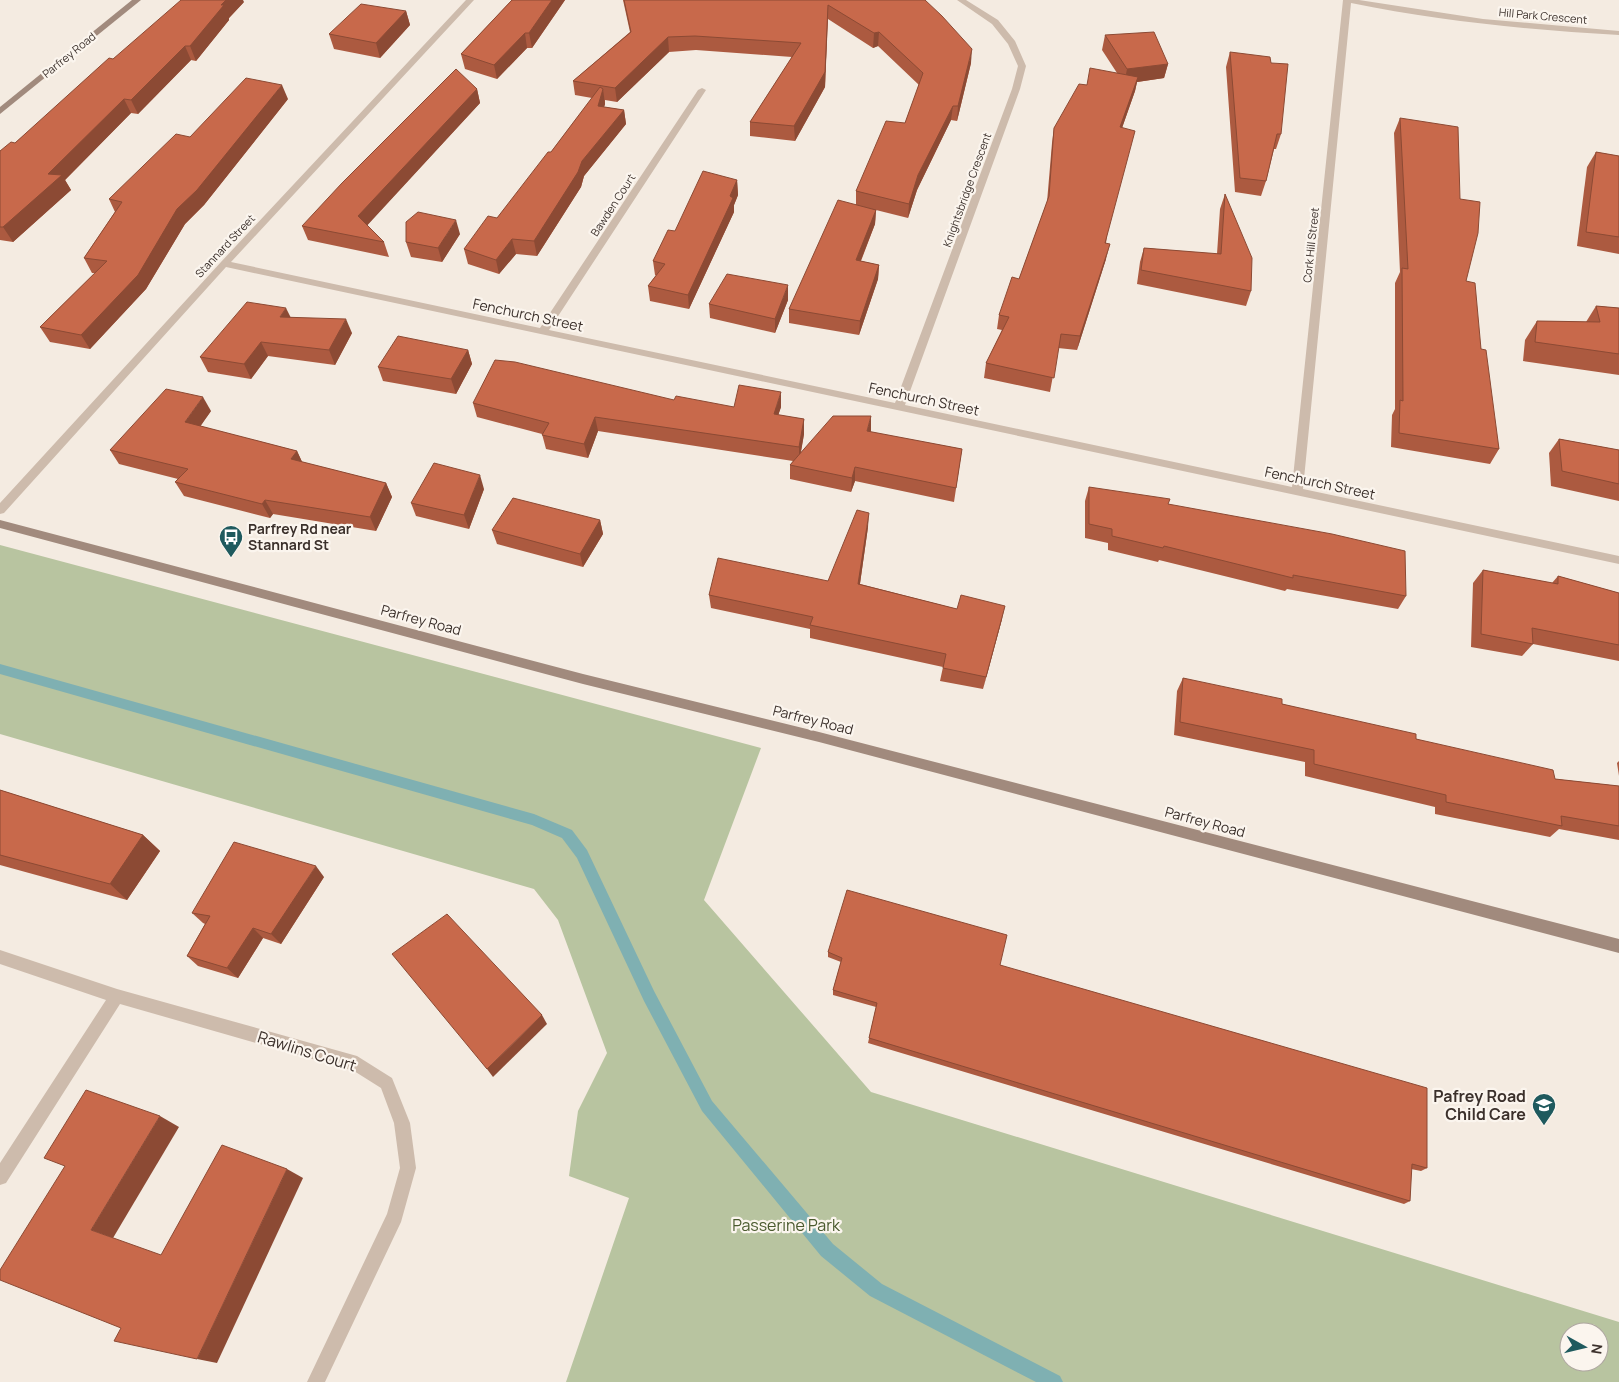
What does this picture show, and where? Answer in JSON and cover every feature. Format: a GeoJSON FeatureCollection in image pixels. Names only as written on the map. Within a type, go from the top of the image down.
{"type":"FeatureCollection","features":[{"type":"Feature","properties":{"kind":"main road","name":"Parfrey Road"},"geometry":{"type":"LineString","coordinates":[[0,111],[137,0]]}},
{"type":"Feature","properties":{"kind":"main road","name":"Parfrey Road"},"geometry":{"type":"LineString","coordinates":[[0,524],[583,679],[819,737],[1619,946]]}},
{"type":"Feature","properties":{"kind":"street","name":"Stannard Street"},"geometry":{"type":"LineString","coordinates":[[0,510],[224,264],[470,0]]}},
{"type":"Feature","properties":{"kind":"street","name":"Knightsbridge Crescent"},"geometry":{"type":"LineString","coordinates":[[899,407],[1016,89],[1022,66],[1012,43],[995,22],[961,0]]}},
{"type":"Feature","properties":{"kind":"street","name":"Hill Park Crescent"},"geometry":{"type":"LineString","coordinates":[[1348,0],[1439,17],[1540,29],[1619,33]]}},
{"type":"Feature","properties":{"kind":"street","name":"Cork Hill Street"},"geometry":{"type":"LineString","coordinates":[[1297,492],[1348,0]]}},
{"type":"Feature","properties":{"kind":"street","name":"Bawden Court"},"geometry":{"type":"LineString","coordinates":[[542,332],[702,90]]}},
{"type":"Feature","properties":{"kind":"street","name":"Fenchurch Street"},"geometry":{"type":"LineString","coordinates":[[224,264],[1619,560]]}},
{"type":"Feature","properties":{"kind":"street","name":"Rawlins Court"},"geometry":{"type":"LineString","coordinates":[[0,957],[117,996],[357,1064],[387,1083],[402,1123],[408,1168],[395,1216],[316,1382]]}},
{"type":"Feature","properties":{"kind":"street"},"geometry":{"type":"LineString","coordinates":[[0,1177],[117,996]]}},
{"type":"Feature","properties":{"kind":"green space","name":"Passerine Park"},"geometry":{"type":"Polygon","coordinates":[[[0,545],[761,748],[704,900],[871,1092],[1619,1322],[1619,1382],[566,1382],[629,1198],[569,1176],[578,1111],[607,1053],[558,920],[534,889],[0,734],[0,545]]]}},
{"type":"Feature","properties":{"kind":"building"},"geometry":{"type":"Polygon","coordinates":[[[181,0],[226,0],[221,5],[224,5],[190,46],[185,46],[131,100],[124,99],[48,174],[62,175],[3,227],[0,227],[0,151],[11,142],[15,143],[109,58],[113,59],[181,0]]]}},
{"type":"Feature","properties":{"kind":"building"},"geometry":{"type":"Polygon","coordinates":[[[512,0],[552,0],[529,33],[525,33],[494,65],[461,54],[512,0]]]}},
{"type":"Feature","properties":{"kind":"building"},"geometry":{"type":"Polygon","coordinates":[[[624,0],[925,0],[972,49],[958,106],[953,106],[918,175],[909,204],[856,191],[886,121],[905,123],[923,73],[879,32],[874,33],[828,5],[825,72],[794,126],[750,122],[801,43],[695,36],[668,37],[615,88],[573,81],[631,32],[624,0]]]}},
{"type":"Feature","properties":{"kind":"building"},"geometry":{"type":"Polygon","coordinates":[[[361,4],[406,11],[376,43],[329,34],[361,4]]]}},
{"type":"Feature","properties":{"kind":"building"},"geometry":{"type":"Polygon","coordinates":[[[1154,32],[1168,64],[1127,69],[1105,35],[1154,32]]]}},
{"type":"Feature","properties":{"kind":"building"},"geometry":{"type":"Polygon","coordinates":[[[1230,52],[1270,57],[1271,63],[1288,64],[1281,134],[1277,134],[1266,181],[1240,178],[1230,52]]]}},
{"type":"Feature","properties":{"kind":"building"},"geometry":{"type":"Polygon","coordinates":[[[1090,68],[1138,77],[1120,127],[1135,131],[1105,243],[1110,244],[1080,336],[1061,334],[1054,378],[986,363],[1009,317],[999,315],[1012,277],[1019,279],[1049,196],[1054,128],[1079,84],[1087,85],[1090,68]]]}},
{"type":"Feature","properties":{"kind":"building"},"geometry":{"type":"Polygon","coordinates":[[[456,69],[477,89],[358,216],[384,242],[302,226],[342,183],[456,69]]]}},
{"type":"Feature","properties":{"kind":"building"},"geometry":{"type":"Polygon","coordinates":[[[246,78],[282,85],[197,190],[177,209],[138,275],[81,335],[40,327],[107,261],[84,258],[122,202],[109,199],[176,134],[190,137],[246,78]]]}},
{"type":"Feature","properties":{"kind":"building"},"geometry":{"type":"Polygon","coordinates":[[[600,87],[603,89],[598,106],[624,110],[582,161],[578,172],[534,241],[512,239],[496,260],[464,249],[488,216],[497,218],[548,152],[551,152],[600,87]]]}},
{"type":"Feature","properties":{"kind":"building"},"geometry":{"type":"Polygon","coordinates":[[[1400,118],[1458,127],[1460,199],[1480,202],[1478,233],[1466,281],[1475,283],[1481,349],[1486,350],[1499,449],[1399,433],[1400,400],[1403,401],[1402,268],[1408,269],[1400,118]]]}},
{"type":"Feature","properties":{"kind":"building"},"geometry":{"type":"Polygon","coordinates":[[[1596,152],[1619,156],[1619,237],[1586,232],[1596,152]]]}},
{"type":"Feature","properties":{"kind":"building"},"geometry":{"type":"Polygon","coordinates":[[[703,171],[737,180],[730,196],[733,198],[688,295],[648,286],[665,264],[653,261],[668,230],[675,231],[703,171]]]}},
{"type":"Feature","properties":{"kind":"building"},"geometry":{"type":"Polygon","coordinates":[[[1225,194],[1252,258],[1251,291],[1141,270],[1144,248],[1221,254],[1225,194]]]}},
{"type":"Feature","properties":{"kind":"building"},"geometry":{"type":"Polygon","coordinates":[[[838,200],[876,210],[856,260],[879,265],[860,321],[789,309],[838,200]]]}},
{"type":"Feature","properties":{"kind":"building"},"geometry":{"type":"Polygon","coordinates":[[[418,212],[456,220],[438,248],[406,242],[406,222],[418,212]]]}},
{"type":"Feature","properties":{"kind":"building"},"geometry":{"type":"Polygon","coordinates":[[[727,274],[788,285],[775,319],[709,304],[727,274]]]}},
{"type":"Feature","properties":{"kind":"building"},"geometry":{"type":"Polygon","coordinates":[[[247,302],[286,308],[280,317],[346,319],[329,350],[261,342],[244,364],[200,357],[247,302]]]}},
{"type":"Feature","properties":{"kind":"building"},"geometry":{"type":"Polygon","coordinates":[[[1596,306],[1619,308],[1619,354],[1535,342],[1537,321],[1600,322],[1596,306]]]}},
{"type":"Feature","properties":{"kind":"building"},"geometry":{"type":"Polygon","coordinates":[[[398,336],[468,350],[451,379],[378,367],[398,336]]]}},
{"type":"Feature","properties":{"kind":"building"},"geometry":{"type":"Polygon","coordinates":[[[495,360],[515,362],[674,400],[676,396],[734,407],[739,385],[781,392],[774,414],[804,419],[799,447],[595,417],[584,444],[542,435],[549,423],[473,403],[495,360]]]}},
{"type":"Feature","properties":{"kind":"building"},"geometry":{"type":"Polygon","coordinates":[[[166,389],[203,397],[185,422],[297,451],[291,459],[386,483],[370,517],[265,500],[262,504],[175,482],[188,469],[110,450],[166,389]]]}},
{"type":"Feature","properties":{"kind":"building"},"geometry":{"type":"Polygon","coordinates":[[[833,416],[871,416],[867,431],[962,449],[956,488],[855,467],[852,478],[790,465],[833,416]]]}},
{"type":"Feature","properties":{"kind":"building"},"geometry":{"type":"Polygon","coordinates":[[[1559,439],[1619,450],[1619,484],[1562,471],[1559,439]]]}},
{"type":"Feature","properties":{"kind":"building"},"geometry":{"type":"Polygon","coordinates":[[[434,463],[480,475],[464,515],[411,503],[434,463]]]}},
{"type":"Feature","properties":{"kind":"building"},"geometry":{"type":"Polygon","coordinates":[[[1089,487],[1170,499],[1168,504],[1332,534],[1405,551],[1406,596],[1293,575],[1293,578],[1164,546],[1163,548],[1112,536],[1112,529],[1089,524],[1089,487]]]}},
{"type":"Feature","properties":{"kind":"building"},"geometry":{"type":"Polygon","coordinates":[[[513,498],[600,520],[580,554],[492,530],[513,498]]]}},
{"type":"Feature","properties":{"kind":"building"},"geometry":{"type":"Polygon","coordinates":[[[857,510],[869,513],[858,584],[957,609],[961,595],[1005,606],[986,677],[943,668],[946,654],[810,625],[813,617],[709,595],[718,558],[828,581],[857,510]]]}},
{"type":"Feature","properties":{"kind":"building"},"geometry":{"type":"Polygon","coordinates":[[[1483,570],[1558,584],[1558,576],[1619,593],[1619,645],[1532,628],[1533,644],[1481,634],[1483,570]]]}},
{"type":"Feature","properties":{"kind":"building"},"geometry":{"type":"Polygon","coordinates":[[[1183,678],[1282,699],[1282,704],[1416,734],[1416,739],[1553,770],[1555,779],[1619,786],[1619,826],[1561,816],[1562,826],[1446,802],[1446,795],[1314,764],[1314,750],[1180,722],[1183,678]]]}},
{"type":"Feature","properties":{"kind":"building"},"geometry":{"type":"Polygon","coordinates":[[[0,790],[143,835],[110,884],[0,855],[0,790]]]}},
{"type":"Feature","properties":{"kind":"building"},"geometry":{"type":"Polygon","coordinates":[[[234,842],[316,866],[271,934],[253,928],[227,968],[187,956],[210,916],[192,913],[234,842]]]}},
{"type":"Feature","properties":{"kind":"building"},"geometry":{"type":"Polygon","coordinates":[[[847,890],[1007,935],[1000,965],[1427,1088],[1427,1168],[1412,1164],[1410,1201],[869,1038],[877,1003],[833,990],[842,958],[828,952],[847,890]]]}},
{"type":"Feature","properties":{"kind":"building"},"geometry":{"type":"Polygon","coordinates":[[[447,914],[542,1015],[487,1069],[392,954],[447,914]]]}},
{"type":"Feature","properties":{"kind":"building"},"geometry":{"type":"Polygon","coordinates":[[[86,1090],[160,1116],[91,1230],[161,1255],[222,1145],[287,1169],[197,1359],[114,1341],[121,1328],[0,1280],[0,1270],[65,1166],[44,1158],[86,1090]]]}},
{"type":"Feature","properties":{"kind":"waterway"},"geometry":{"type":"LineString","coordinates":[[0,669],[534,820],[567,834],[582,854],[649,996],[707,1106],[827,1250],[876,1290],[1054,1382]]}},
{"type":"Feature","properties":{"kind":"place","name":"Parfrey Rd near Stannard St"},"geometry":{"type":"Point","coordinates":[231,558]}},
{"type":"Feature","properties":{"kind":"place","name":"Pafrey Road Child Care"},"geometry":{"type":"Point","coordinates":[1544,1126]}}]}
